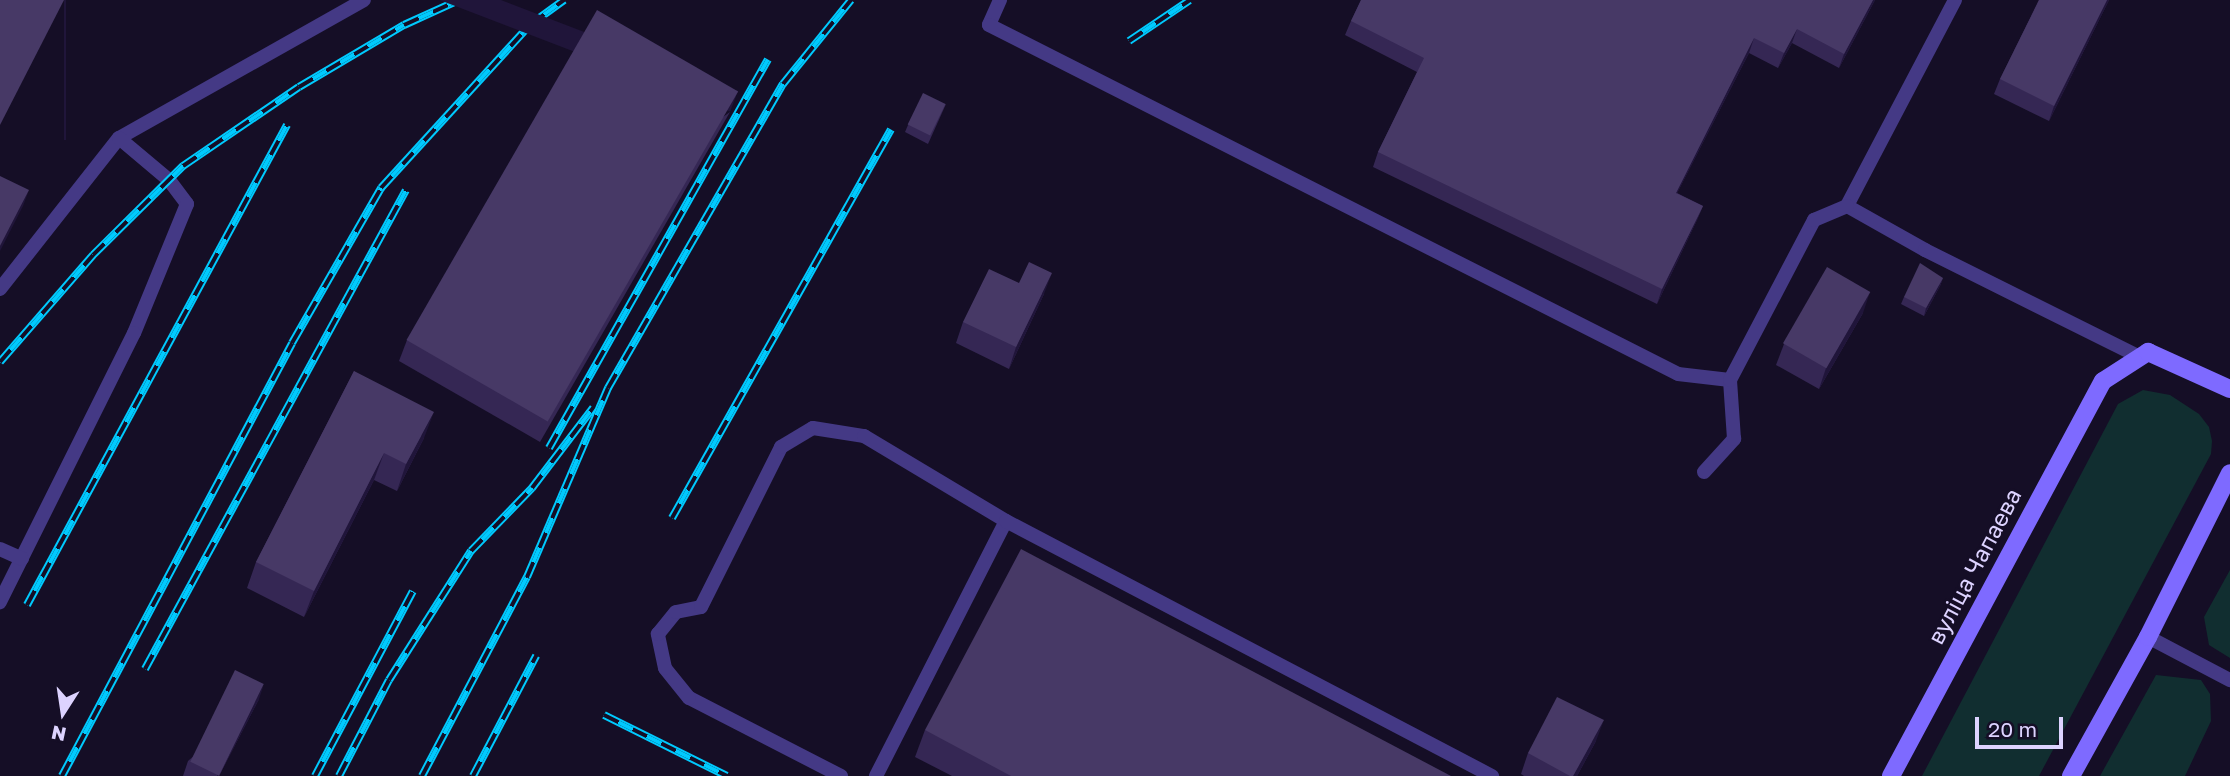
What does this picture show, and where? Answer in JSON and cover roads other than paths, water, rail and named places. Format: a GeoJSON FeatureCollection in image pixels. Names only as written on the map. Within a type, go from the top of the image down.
{"type":"FeatureCollection","features":[{"type":"Feature","properties":{"kind":"street"},"geometry":{"type":"LineString","coordinates":[[2140,357],[2148,352],[2230,389]]}},
{"type":"Feature","properties":{"kind":"street","name":"вуліца Чапаева"},"geometry":{"type":"LineString","coordinates":[[1891,776],[2103,381],[2140,357]]}},
{"type":"Feature","properties":{"kind":"street"},"geometry":{"type":"LineString","coordinates":[[2071,776],[2148,637],[2230,473]]}},
{"type":"Feature","properties":{"kind":"lane"},"geometry":{"type":"LineString","coordinates":[[0,289],[119,138],[365,0]]}},
{"type":"Feature","properties":{"kind":"lane"},"geometry":{"type":"LineString","coordinates":[[1000,0],[989,25],[1678,374],[1730,380]]}},
{"type":"Feature","properties":{"kind":"lane"},"geometry":{"type":"LineString","coordinates":[[1704,472],[1734,439],[1730,380],[1814,220],[1847,206],[1955,0]]}},
{"type":"Feature","properties":{"kind":"lane"},"geometry":{"type":"LineString","coordinates":[[0,602],[134,334],[187,204],[169,180],[119,138]]}},
{"type":"Feature","properties":{"kind":"lane"},"geometry":{"type":"LineString","coordinates":[[1847,206],[1925,250],[2140,357]]}},
{"type":"Feature","properties":{"kind":"lane"},"geometry":{"type":"LineString","coordinates":[[841,776],[689,698],[665,668],[658,634],[676,612],[701,607],[781,447],[813,428],[864,436],[1006,521],[1492,776]]}},
{"type":"Feature","properties":{"kind":"lane"},"geometry":{"type":"LineString","coordinates":[[876,776],[1006,521]]}},
{"type":"Feature","properties":{"kind":"lane"},"geometry":{"type":"LineString","coordinates":[[0,549],[22,559]]}},
{"type":"Feature","properties":{"kind":"lane"},"geometry":{"type":"LineString","coordinates":[[2148,637],[2230,680]]}},
{"type":"Feature","properties":{"kind":"railway"},"geometry":{"type":"LineString","coordinates":[[0,362],[93,255],[183,166],[299,87],[404,25],[459,0]]}},
{"type":"Feature","properties":{"kind":"railway"},"geometry":{"type":"LineString","coordinates":[[62,776],[292,343],[381,188],[531,24],[564,0]]}},
{"type":"Feature","properties":{"kind":"railway"},"geometry":{"type":"LineString","coordinates":[[422,776],[527,577],[608,388],[783,84],[851,0]]}},
{"type":"Feature","properties":{"kind":"railway"},"geometry":{"type":"LineString","coordinates":[[1129,41],[1190,0]]}},
{"type":"Feature","properties":{"kind":"railway"},"geometry":{"type":"LineString","coordinates":[[549,448],[768,60]]}},
{"type":"Feature","properties":{"kind":"railway"},"geometry":{"type":"LineString","coordinates":[[27,605],[287,125]]}},
{"type":"Feature","properties":{"kind":"railway"},"geometry":{"type":"LineString","coordinates":[[672,518],[891,129]]}},
{"type":"Feature","properties":{"kind":"railway"},"geometry":{"type":"LineString","coordinates":[[145,669],[406,190]]}},
{"type":"Feature","properties":{"kind":"railway"},"geometry":{"type":"LineString","coordinates":[[339,776],[389,680],[471,551],[532,488],[593,408]]}},
{"type":"Feature","properties":{"kind":"railway"},"geometry":{"type":"LineString","coordinates":[[315,776],[413,591]]}},
{"type":"Feature","properties":{"kind":"railway"},"geometry":{"type":"LineString","coordinates":[[473,776],[536,656]]}},
{"type":"Feature","properties":{"kind":"railway"},"geometry":{"type":"LineString","coordinates":[[604,715],[727,776]]}}]}
